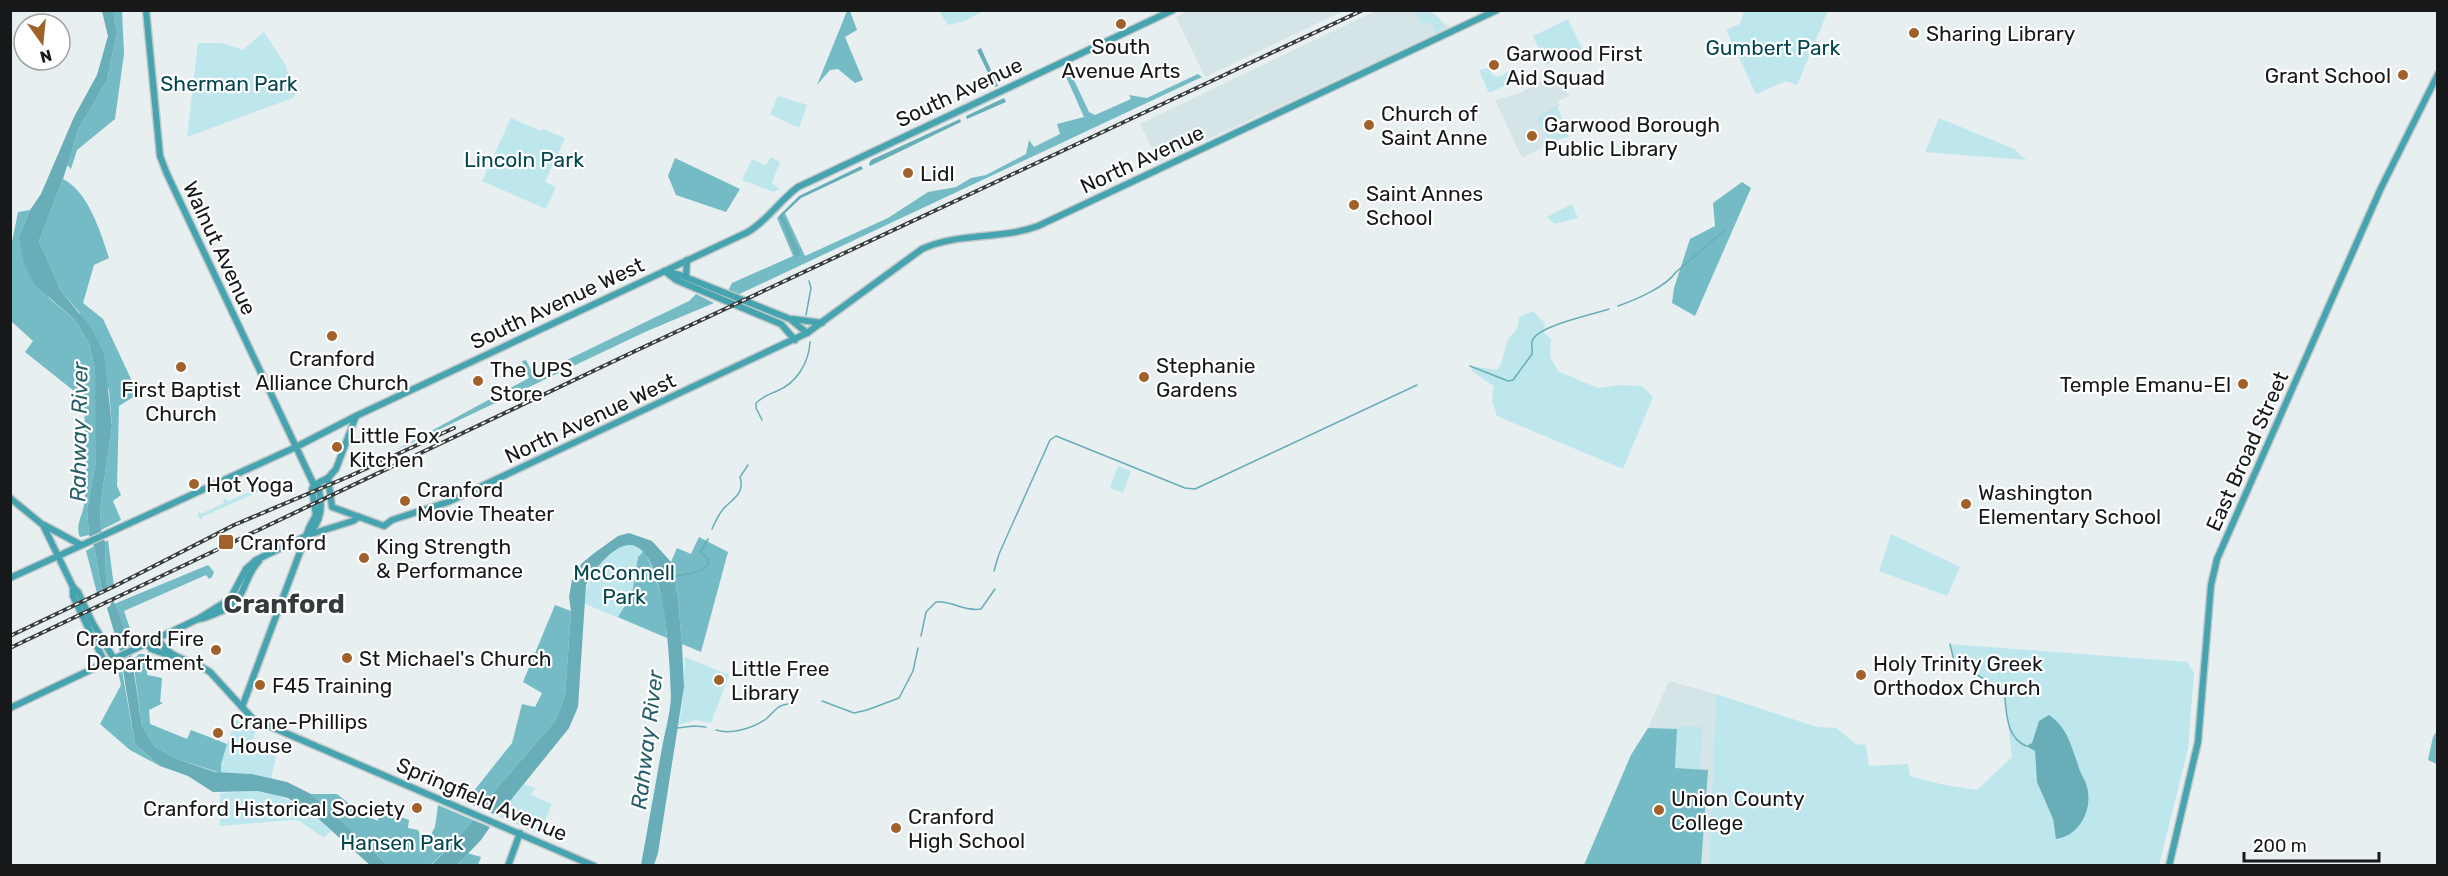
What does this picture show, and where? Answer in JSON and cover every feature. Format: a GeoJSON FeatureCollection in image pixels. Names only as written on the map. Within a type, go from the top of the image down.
{"type":"FeatureCollection","features":[{"type":"Feature","properties":{"kind":"main road","name":"Walnut Avenue"},"geometry":{"type":"LineString","coordinates":[[146,10],[157,135],[163,165],[314,485]]}},
{"type":"Feature","properties":{"kind":"main road","name":"South Avenue"},"geometry":{"type":"LineString","coordinates":[[768,216],[779,202],[798,187],[1173,10]]}},
{"type":"Feature","properties":{"kind":"main road","name":"North Avenue"},"geometry":{"type":"LineString","coordinates":[[807,333],[922,249],[943,241],[1015,233],[1038,226],[1497,10]]}},
{"type":"Feature","properties":{"kind":"main road","name":"East Broad Street"},"geometry":{"type":"LineString","coordinates":[[2169,866],[2198,742],[2211,585],[2217,559],[2380,188],[2438,74]]}},
{"type":"Feature","properties":{"kind":"main road","name":"South Avenue West"},"geometry":{"type":"LineString","coordinates":[[10,578],[296,447],[356,416],[748,232],[768,216]]}},
{"type":"Feature","properties":{"kind":"main road"},"geometry":{"type":"LineString","coordinates":[[686,278],[687,260]]}},
{"type":"Feature","properties":{"kind":"main road"},"geometry":{"type":"LineString","coordinates":[[664,271],[790,319],[807,323],[824,322]]}},
{"type":"Feature","properties":{"kind":"main road"},"geometry":{"type":"LineString","coordinates":[[664,271],[676,280],[781,324],[795,340]]}},
{"type":"Feature","properties":{"kind":"main road"},"geometry":{"type":"LineString","coordinates":[[790,319],[807,333]]}},
{"type":"Feature","properties":{"kind":"main road","name":"North Avenue West"},"geometry":{"type":"LineString","coordinates":[[359,517],[384,526],[392,520],[437,506],[807,333]]}},
{"type":"Feature","properties":{"kind":"main road"},"geometry":{"type":"LineString","coordinates":[[242,707],[316,515],[314,485],[328,480],[336,469],[356,416]]}},
{"type":"Feature","properties":{"kind":"main road"},"geometry":{"type":"LineString","coordinates":[[328,480],[332,507],[359,517]]}},
{"type":"Feature","properties":{"kind":"main road"},"geometry":{"type":"LineString","coordinates":[[10,498],[43,525],[83,544]]}},
{"type":"Feature","properties":{"kind":"main road"},"geometry":{"type":"LineString","coordinates":[[10,708],[198,619],[230,599],[249,565],[308,535],[359,517]]}},
{"type":"Feature","properties":{"kind":"main road"},"geometry":{"type":"LineString","coordinates":[[43,525],[92,622],[116,658]]}},
{"type":"Feature","properties":{"kind":"main road"},"geometry":{"type":"LineString","coordinates":[[73,587],[73,596],[105,663]]}},
{"type":"Feature","properties":{"kind":"main road","name":"Springfield Avenue"},"geometry":{"type":"LineString","coordinates":[[158,638],[166,651],[210,672],[248,714],[259,722],[594,866]]}},
{"type":"Feature","properties":{"kind":"main road","name":"Springfield Avenue"},"geometry":{"type":"LineString","coordinates":[[147,643],[151,649],[160,654],[175,656]]}},
{"type":"Feature","properties":{"kind":"main road"},"geometry":{"type":"LineString","coordinates":[[508,866],[520,833]]}},
{"type":"Feature","properties":{"kind":"shaded area"},"geometry":{"type":"Polygon","coordinates":[[[102,11],[113,11],[117,32],[107,80],[78,130],[63,179],[39,241],[61,291],[91,328],[104,354],[112,426],[100,508],[101,530],[105,542],[106,580],[130,646],[142,726],[155,747],[180,760],[215,772],[252,774],[287,782],[311,794],[387,865],[370,865],[314,815],[288,798],[258,791],[213,792],[188,776],[160,766],[135,744],[120,652],[102,591],[94,546],[89,535],[87,510],[96,461],[95,369],[89,343],[75,320],[34,284],[24,264],[19,236],[30,210],[41,194],[74,117],[97,75],[108,36],[102,11]]]}},
{"type":"Feature","properties":{"kind":"shaded area"},"geometry":{"type":"Polygon","coordinates":[[[1189,11],[1343,11],[1205,77],[1176,17],[1189,11]]]}},
{"type":"Feature","properties":{"kind":"shaded area"},"geometry":{"type":"Polygon","coordinates":[[[1375,11],[1427,11],[1450,27],[1159,162],[1140,124],[1375,11]]]}},
{"type":"Feature","properties":{"kind":"shaded area"},"geometry":{"type":"Polygon","coordinates":[[[981,48],[998,86],[995,87],[977,50],[981,48]]]}},
{"type":"Feature","properties":{"kind":"shaded area"},"geometry":{"type":"Polygon","coordinates":[[[1558,72],[1569,96],[1558,101],[1560,106],[1557,107],[1569,137],[1559,139],[1522,158],[1495,100],[1520,93],[1558,72]]]}},
{"type":"Feature","properties":{"kind":"shaded area"},"geometry":{"type":"Polygon","coordinates":[[[1004,98],[1006,102],[967,119],[966,116],[1004,98]]]}},
{"type":"Feature","properties":{"kind":"shaded area"},"geometry":{"type":"Polygon","coordinates":[[[960,119],[961,122],[870,166],[871,160],[960,119]]]}},
{"type":"Feature","properties":{"kind":"shaded area"},"geometry":{"type":"Polygon","coordinates":[[[861,166],[863,169],[801,198],[783,215],[801,255],[796,257],[779,216],[799,196],[861,166]]]}},
{"type":"Feature","properties":{"kind":"shaded area"},"geometry":{"type":"Polygon","coordinates":[[[629,533],[652,541],[671,562],[678,598],[682,644],[684,687],[658,853],[654,865],[641,865],[670,707],[669,657],[662,602],[656,576],[647,556],[635,546],[619,548],[608,556],[586,585],[578,707],[569,728],[498,816],[480,808],[555,721],[565,696],[571,611],[569,597],[572,580],[581,564],[593,554],[618,536],[629,533]]]}},
{"type":"Feature","properties":{"kind":"shaded area","name":"Union County College"},"geometry":{"type":"Polygon","coordinates":[[[1669,681],[1716,694],[1709,865],[1584,866],[1631,755],[1648,728],[1669,681]]]}},
{"type":"Feature","properties":{"kind":"shaded area"},"geometry":{"type":"Polygon","coordinates":[[[2049,715],[2068,737],[2088,795],[2086,812],[2078,827],[2072,833],[2056,839],[2053,819],[2037,782],[2035,751],[2026,746],[2032,743],[2039,721],[2049,715]]]}},
{"type":"Feature","properties":{"kind":"shaded area"},"geometry":{"type":"Polygon","coordinates":[[[473,820],[490,827],[481,840],[457,865],[431,865],[447,850],[473,820]]]}},
{"type":"Feature","properties":{"kind":"green space"},"geometry":{"type":"Polygon","coordinates":[[[113,11],[122,11],[124,54],[115,119],[77,150],[71,169],[67,165],[78,130],[107,80],[117,32],[113,11]]]}},
{"type":"Feature","properties":{"kind":"green space"},"geometry":{"type":"Polygon","coordinates":[[[847,11],[850,11],[857,30],[845,37],[863,80],[855,83],[838,69],[830,70],[817,85],[847,11]]]}},
{"type":"Feature","properties":{"kind":"green space"},"geometry":{"type":"Polygon","coordinates":[[[939,11],[983,11],[965,21],[948,25],[939,11]]]}},
{"type":"Feature","properties":{"kind":"green space"},"geometry":{"type":"Polygon","coordinates":[[[1415,11],[1425,11],[1437,16],[1444,28],[1436,33],[1430,21],[1422,24],[1415,11]]]}},
{"type":"Feature","properties":{"kind":"green space","name":"Gumbert Park"},"geometry":{"type":"Polygon","coordinates":[[[1744,11],[1828,11],[1797,85],[1786,81],[1756,94],[1726,30],[1740,24],[1744,11]]]}},
{"type":"Feature","properties":{"kind":"green space"},"geometry":{"type":"Polygon","coordinates":[[[1568,19],[1582,49],[1546,65],[1533,36],[1568,19]]]}},
{"type":"Feature","properties":{"kind":"green space","name":"Sherman Park"},"geometry":{"type":"Polygon","coordinates":[[[264,32],[285,64],[295,95],[293,98],[187,137],[198,43],[222,43],[243,50],[264,32]]]}},
{"type":"Feature","properties":{"kind":"green space"},"geometry":{"type":"Polygon","coordinates":[[[1076,67],[1076,76],[1073,78],[1089,112],[1095,115],[1131,99],[1129,95],[1147,98],[1198,74],[1202,77],[733,297],[727,293],[732,283],[793,256],[777,218],[784,211],[805,256],[888,218],[928,192],[956,187],[971,178],[986,175],[1026,154],[1029,140],[1034,147],[1060,134],[1057,124],[1084,117],[1064,72],[1076,67]]]}},
{"type":"Feature","properties":{"kind":"green space"},"geometry":{"type":"Polygon","coordinates":[[[1489,68],[1493,75],[1498,77],[1508,72],[1512,82],[1491,92],[1488,91],[1479,70],[1489,68]]]}},
{"type":"Feature","properties":{"kind":"green space"},"geometry":{"type":"Polygon","coordinates":[[[778,96],[807,105],[799,128],[770,114],[778,96]]]}},
{"type":"Feature","properties":{"kind":"green space"},"geometry":{"type":"Polygon","coordinates":[[[1557,106],[1569,137],[1550,144],[1537,117],[1557,106]]]}},
{"type":"Feature","properties":{"kind":"green space","name":"Lincoln Park"},"geometry":{"type":"Polygon","coordinates":[[[511,118],[565,138],[545,182],[556,187],[546,209],[482,181],[511,118]]]}},
{"type":"Feature","properties":{"kind":"green space"},"geometry":{"type":"Polygon","coordinates":[[[1939,118],[2014,149],[2026,160],[1925,152],[1939,118]]]}},
{"type":"Feature","properties":{"kind":"green space"},"geometry":{"type":"Polygon","coordinates":[[[771,157],[780,162],[772,183],[779,189],[773,192],[742,180],[752,159],[766,165],[771,157]]]}},
{"type":"Feature","properties":{"kind":"green space"},"geometry":{"type":"Polygon","coordinates":[[[675,158],[740,189],[726,212],[676,195],[668,176],[675,158]]]}},
{"type":"Feature","properties":{"kind":"green space"},"geometry":{"type":"Polygon","coordinates":[[[63,179],[80,193],[86,203],[98,225],[109,258],[94,265],[83,303],[103,319],[138,394],[119,406],[117,486],[121,495],[113,501],[121,520],[101,530],[100,508],[112,426],[109,391],[79,312],[61,291],[39,241],[63,179]]]}},
{"type":"Feature","properties":{"kind":"green space"},"geometry":{"type":"Polygon","coordinates":[[[1742,182],[1751,188],[1695,316],[1672,303],[1674,288],[1690,239],[1715,226],[1713,203],[1742,182]]]}},
{"type":"Feature","properties":{"kind":"green space"},"geometry":{"type":"Polygon","coordinates":[[[1572,204],[1578,218],[1554,224],[1547,217],[1572,204]]]}},
{"type":"Feature","properties":{"kind":"green space"},"geometry":{"type":"Polygon","coordinates":[[[30,210],[19,236],[49,298],[75,320],[89,343],[95,369],[96,461],[87,510],[89,535],[80,537],[79,525],[84,505],[86,479],[84,399],[25,352],[33,341],[11,321],[11,247],[18,212],[30,210]]]}},
{"type":"Feature","properties":{"kind":"green space"},"geometry":{"type":"Polygon","coordinates":[[[696,294],[714,303],[645,332],[396,450],[529,378],[522,361],[526,360],[533,374],[540,373],[689,301],[696,294]]]}},
{"type":"Feature","properties":{"kind":"green space"},"geometry":{"type":"Polygon","coordinates":[[[1533,311],[1545,323],[1543,332],[1551,339],[1550,357],[1559,372],[1598,388],[1621,385],[1642,386],[1653,397],[1623,469],[1497,416],[1492,400],[1494,386],[1473,372],[1470,366],[1497,370],[1509,339],[1516,330],[1519,317],[1533,311]]]}},
{"type":"Feature","properties":{"kind":"green space"},"geometry":{"type":"Polygon","coordinates":[[[1118,466],[1131,471],[1123,493],[1110,488],[1118,466]]]}},
{"type":"Feature","properties":{"kind":"green space"},"geometry":{"type":"Polygon","coordinates":[[[267,479],[271,481],[269,484],[277,483],[279,487],[276,484],[202,517],[202,520],[198,517],[199,511],[201,514],[224,503],[225,498],[229,501],[267,483],[267,479]]]}},
{"type":"Feature","properties":{"kind":"green space"},"geometry":{"type":"Polygon","coordinates":[[[1891,534],[1960,567],[1947,596],[1879,571],[1891,534]]]}},
{"type":"Feature","properties":{"kind":"green space"},"geometry":{"type":"Polygon","coordinates":[[[699,537],[728,552],[701,652],[682,644],[678,598],[671,562],[677,548],[691,554],[699,537]]]}},
{"type":"Feature","properties":{"kind":"green space"},"geometry":{"type":"Polygon","coordinates":[[[108,540],[114,587],[109,588],[106,580],[105,542],[108,540]]]}},
{"type":"Feature","properties":{"kind":"green space","name":"McConnell Park"},"geometry":{"type":"Polygon","coordinates":[[[628,544],[644,551],[667,638],[583,603],[588,584],[597,568],[611,554],[628,544]]]}},
{"type":"Feature","properties":{"kind":"green space"},"geometry":{"type":"Polygon","coordinates":[[[94,546],[102,591],[97,593],[86,551],[94,546]]]}},
{"type":"Feature","properties":{"kind":"green space"},"geometry":{"type":"Polygon","coordinates":[[[644,551],[654,572],[660,593],[667,638],[618,617],[632,594],[638,557],[644,551]]]}},
{"type":"Feature","properties":{"kind":"green space"},"geometry":{"type":"Polygon","coordinates":[[[208,565],[214,572],[209,579],[206,575],[124,611],[135,643],[130,646],[114,604],[208,565]]]}},
{"type":"Feature","properties":{"kind":"green space"},"geometry":{"type":"Polygon","coordinates":[[[555,605],[571,611],[565,696],[555,721],[480,808],[465,802],[512,743],[522,704],[535,707],[542,693],[523,682],[555,605]]]}},
{"type":"Feature","properties":{"kind":"green space"},"geometry":{"type":"Polygon","coordinates":[[[1950,644],[2187,662],[2194,673],[2188,749],[2159,865],[1709,866],[1716,694],[1817,727],[1836,728],[1856,744],[1866,745],[1869,766],[1908,764],[1910,776],[1977,790],[2012,757],[2004,691],[1954,661],[1950,644]],[[2032,743],[2027,746],[2035,750],[2037,782],[2053,819],[2056,839],[2062,838],[2087,787],[2080,772],[2032,743]]]}},
{"type":"Feature","properties":{"kind":"green space"},"geometry":{"type":"Polygon","coordinates":[[[139,654],[148,654],[147,675],[162,678],[160,702],[163,703],[149,710],[150,724],[187,739],[191,730],[227,744],[236,720],[257,726],[251,747],[276,757],[271,779],[252,774],[215,772],[155,747],[133,660],[139,654]]]}},
{"type":"Feature","properties":{"kind":"green space"},"geometry":{"type":"Polygon","coordinates":[[[139,654],[148,654],[147,675],[162,678],[160,702],[163,703],[149,710],[150,724],[187,739],[191,730],[227,744],[221,764],[221,773],[180,760],[155,747],[142,726],[133,660],[139,654]]]}},
{"type":"Feature","properties":{"kind":"green space"},"geometry":{"type":"Polygon","coordinates":[[[685,657],[729,675],[711,723],[695,720],[679,725],[685,657]]]}},
{"type":"Feature","properties":{"kind":"green space"},"geometry":{"type":"Polygon","coordinates":[[[121,665],[135,744],[160,766],[130,750],[100,724],[121,685],[117,667],[121,665]]]}},
{"type":"Feature","properties":{"kind":"green space"},"geometry":{"type":"Polygon","coordinates":[[[1677,726],[1702,727],[1700,769],[1675,768],[1677,726]]]}},
{"type":"Feature","properties":{"kind":"green space","name":"Union County College"},"geometry":{"type":"Polygon","coordinates":[[[1648,728],[1677,729],[1675,768],[1708,770],[1701,865],[1584,865],[1631,755],[1648,728]]]}},
{"type":"Feature","properties":{"kind":"green space"},"geometry":{"type":"Polygon","coordinates":[[[2437,731],[2437,764],[2428,760],[2433,737],[2437,731]]]}},
{"type":"Feature","properties":{"kind":"green space"},"geometry":{"type":"Polygon","coordinates":[[[524,784],[535,788],[531,795],[552,804],[539,834],[498,816],[524,784]]]}},
{"type":"Feature","properties":{"kind":"green space"},"geometry":{"type":"Polygon","coordinates":[[[258,791],[289,800],[314,816],[331,831],[324,838],[299,821],[292,820],[220,826],[220,793],[258,791]]]}},
{"type":"Feature","properties":{"kind":"green space","name":"Hansen Park"},"geometry":{"type":"Polygon","coordinates":[[[311,794],[337,794],[362,814],[378,821],[378,816],[384,808],[392,804],[390,813],[409,820],[408,828],[418,830],[421,837],[425,839],[429,838],[435,827],[438,805],[473,820],[447,850],[430,865],[387,865],[311,794]]]}},
{"type":"Feature","properties":{"kind":"green space"},"geometry":{"type":"Polygon","coordinates":[[[467,853],[481,857],[478,865],[457,866],[467,853]]]}},
{"type":"Feature","properties":{"kind":"pier"},"geometry":{"type":"Polygon","coordinates":[[[111,586],[114,595],[110,606],[105,609],[99,592],[111,586]]]}},
{"type":"Feature","properties":{"kind":"waterway"},"geometry":{"type":"LineString","coordinates":[[1618,306],[1658,288],[1725,230]]}},
{"type":"Feature","properties":{"kind":"waterway"},"geometry":{"type":"LineString","coordinates":[[806,315],[811,288],[809,281]]}},
{"type":"Feature","properties":{"kind":"waterway"},"geometry":{"type":"LineString","coordinates":[[1470,366],[1508,381],[1513,380],[1532,354],[1532,341],[1538,334],[1556,325],[1609,309]]}},
{"type":"Feature","properties":{"kind":"waterway"},"geometry":{"type":"LineString","coordinates":[[762,420],[756,403],[784,387],[796,377],[807,357],[810,342]]}},
{"type":"Feature","properties":{"kind":"waterway"},"geometry":{"type":"LineString","coordinates":[[994,571],[999,554],[1050,440],[1056,436],[1185,488],[1195,489],[1417,385]]}},
{"type":"Feature","properties":{"kind":"waterway"},"geometry":{"type":"LineString","coordinates":[[712,529],[722,510],[740,491],[740,477],[748,465]]}},
{"type":"Feature","properties":{"kind":"waterway"},"geometry":{"type":"LineString","coordinates":[[672,577],[697,572],[706,567],[709,563],[700,552],[708,539]]}},
{"type":"Feature","properties":{"kind":"waterway"},"geometry":{"type":"LineString","coordinates":[[921,636],[926,612],[936,602],[969,609],[981,609],[995,589]]}},
{"type":"Feature","properties":{"kind":"waterway"},"geometry":{"type":"LineString","coordinates":[[1950,644],[1954,661],[2004,691],[2008,723],[2014,736],[2026,746]]}},
{"type":"Feature","properties":{"kind":"waterway"},"geometry":{"type":"LineString","coordinates":[[822,701],[854,713],[899,698],[913,671],[918,648]]}},
{"type":"Feature","properties":{"kind":"waterway"},"geometry":{"type":"LineString","coordinates":[[716,730],[728,732],[748,728],[766,719],[778,707],[788,704]]}},
{"type":"Feature","properties":{"kind":"waterway"},"geometry":{"type":"LineString","coordinates":[[677,728],[706,727]]}},
{"type":"Feature","properties":{"kind":"railway"},"geometry":{"type":"LineString","coordinates":[[10,648],[631,353],[1363,10]]}},
{"type":"Feature","properties":{"kind":"railway"},"geometry":{"type":"LineString","coordinates":[[10,636],[117,585],[234,525],[350,476],[454,428]]}},
{"type":"Feature","properties":{"kind":"place","name":"South Avenue Arts"},"geometry":{"type":"Point","coordinates":[1121,24]}},
{"type":"Feature","properties":{"kind":"place","name":"Sharing Library"},"geometry":{"type":"Point","coordinates":[1914,33]}},
{"type":"Feature","properties":{"kind":"place","name":"Garwood First Aid Squad"},"geometry":{"type":"Point","coordinates":[1494,65]}},
{"type":"Feature","properties":{"kind":"place","name":"Grant School"},"geometry":{"type":"Point","coordinates":[2403,75]}},
{"type":"Feature","properties":{"kind":"place","name":"Church of Saint Anne"},"geometry":{"type":"Point","coordinates":[1369,125]}},
{"type":"Feature","properties":{"kind":"place","name":"Garwood Borough Public Library"},"geometry":{"type":"Point","coordinates":[1532,136]}},
{"type":"Feature","properties":{"kind":"place","name":"Lidl"},"geometry":{"type":"Point","coordinates":[908,173]}},
{"type":"Feature","properties":{"kind":"place","name":"Saint Annes School"},"geometry":{"type":"Point","coordinates":[1354,205]}},
{"type":"Feature","properties":{"kind":"place","name":"Cranford Alliance Church"},"geometry":{"type":"Point","coordinates":[332,336]}},
{"type":"Feature","properties":{"kind":"place","name":"First Baptist Church"},"geometry":{"type":"Point","coordinates":[181,367]}},
{"type":"Feature","properties":{"kind":"place","name":"Stephanie Gardens"},"geometry":{"type":"Point","coordinates":[1144,377]}},
{"type":"Feature","properties":{"kind":"place","name":"The UPS Store"},"geometry":{"type":"Point","coordinates":[478,381]}},
{"type":"Feature","properties":{"kind":"place","name":"Temple Emanu-El"},"geometry":{"type":"Point","coordinates":[2243,384]}},
{"type":"Feature","properties":{"kind":"place","name":"Little Fox Kitchen"},"geometry":{"type":"Point","coordinates":[337,447]}},
{"type":"Feature","properties":{"kind":"place","name":"Hot Yoga"},"geometry":{"type":"Point","coordinates":[194,484]}},
{"type":"Feature","properties":{"kind":"place","name":"Cranford Movie Theater"},"geometry":{"type":"Point","coordinates":[405,501]}},
{"type":"Feature","properties":{"kind":"place","name":"Washington Elementary School"},"geometry":{"type":"Point","coordinates":[1966,504]}},
{"type":"Feature","properties":{"kind":"place","name":"Cranford"},"geometry":{"type":"Point","coordinates":[226,542]}},
{"type":"Feature","properties":{"kind":"place","name":"King Strength & Performance"},"geometry":{"type":"Point","coordinates":[364,558]}},
{"type":"Feature","properties":{"kind":"place","name":"Cranford Fire Department"},"geometry":{"type":"Point","coordinates":[216,650]}},
{"type":"Feature","properties":{"kind":"place","name":"St Michael's Church"},"geometry":{"type":"Point","coordinates":[347,658]}},
{"type":"Feature","properties":{"kind":"place","name":"Holy Trinity Greek Orthodox Church"},"geometry":{"type":"Point","coordinates":[1861,675]}},
{"type":"Feature","properties":{"kind":"place","name":"Little Free Library"},"geometry":{"type":"Point","coordinates":[719,680]}},
{"type":"Feature","properties":{"kind":"place","name":"F45 Training"},"geometry":{"type":"Point","coordinates":[260,685]}},
{"type":"Feature","properties":{"kind":"place","name":"Crane-Phillips House"},"geometry":{"type":"Point","coordinates":[218,733]}},
{"type":"Feature","properties":{"kind":"place","name":"Cranford Historical Society"},"geometry":{"type":"Point","coordinates":[417,808]}},
{"type":"Feature","properties":{"kind":"place","name":"Union County College"},"geometry":{"type":"Point","coordinates":[1659,810]}},
{"type":"Feature","properties":{"kind":"place","name":"Cranford High School"},"geometry":{"type":"Point","coordinates":[896,828]}},
{"type":"Feature","properties":{"kind":"district","name":"Cranford"},"geometry":{"type":"Point","coordinates":[284,604]}},
{"type":"Feature","properties":{"kind":"water label","name":"Rahway River"},"geometry":{"type":"Point","coordinates":[79,432]}},
{"type":"Feature","properties":{"kind":"water label","name":"Rahway River"},"geometry":{"type":"Point","coordinates":[647,740]}}]}
